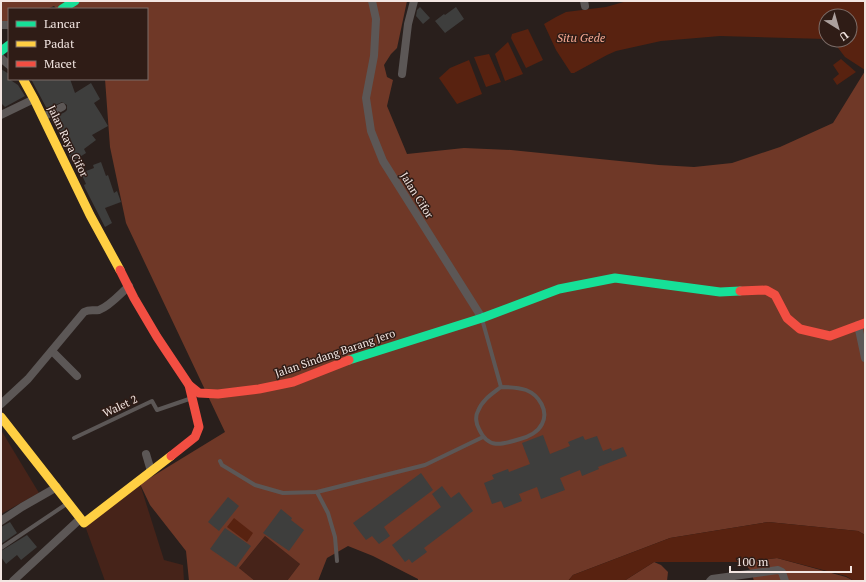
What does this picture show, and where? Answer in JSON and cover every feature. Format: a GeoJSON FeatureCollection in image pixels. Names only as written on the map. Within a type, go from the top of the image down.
{"type":"FeatureCollection","features":[{"type":"Feature","properties":{"kind":"street"},"geometry":{"type":"LineString","coordinates":[[64,8],[75,1]]}},
{"type":"Feature","properties":{"kind":"street","name":"Jalan Cifor"},"geometry":{"type":"LineString","coordinates":[[372,1],[376,19],[374,56],[366,98],[371,131],[383,162],[482,318]]}},
{"type":"Feature","properties":{"kind":"street"},"geometry":{"type":"LineString","coordinates":[[402,74],[408,24],[414,1]]}},
{"type":"Feature","properties":{"kind":"street","name":"Jalan Raya Cifor"},"geometry":{"type":"LineString","coordinates":[[24,80],[90,215],[129,286],[134,298],[192,391]]}},
{"type":"Feature","properties":{"kind":"street"},"geometry":{"type":"LineString","coordinates":[[1,115],[34,99]]}},
{"type":"Feature","properties":{"kind":"street"},"geometry":{"type":"LineString","coordinates":[[43,118],[62,107]]}},
{"type":"Feature","properties":{"kind":"street","name":"Jalan Sindang Barang Jero"},"geometry":{"type":"LineString","coordinates":[[192,391],[218,394],[260,389],[293,382],[359,356],[482,318],[559,289],[615,278],[720,292],[766,290],[775,295],[787,318],[800,329],[830,336],[861,324]]}},
{"type":"Feature","properties":{"kind":"street"},"geometry":{"type":"LineString","coordinates":[[1,404],[28,380],[33,371],[52,351],[84,312],[91,309],[100,309],[110,303],[129,286]]}},
{"type":"Feature","properties":{"kind":"street"},"geometry":{"type":"LineString","coordinates":[[861,324],[865,358]]}},
{"type":"Feature","properties":{"kind":"street"},"geometry":{"type":"LineString","coordinates":[[52,351],[77,376]]}},
{"type":"Feature","properties":{"kind":"street"},"geometry":{"type":"LineString","coordinates":[[1,417],[84,523],[190,441],[198,432],[199,428],[192,391]]}},
{"type":"Feature","properties":{"kind":"street"},"geometry":{"type":"LineString","coordinates":[[146,454],[151,471]]}},
{"type":"Feature","properties":{"kind":"street"},"geometry":{"type":"LineString","coordinates":[[1,521],[57,487]]}},
{"type":"Feature","properties":{"kind":"street"},"geometry":{"type":"LineString","coordinates":[[13,581],[80,519]]}},
{"type":"Feature","properties":{"kind":"street"},"geometry":{"type":"LineString","coordinates":[[706,581],[747,577],[778,570],[782,572],[785,581]]}},
{"type":"Feature","properties":{"kind":"lane","name":"Jalan Cifor"},"geometry":{"type":"LineString","coordinates":[[482,318],[501,388]]}},
{"type":"Feature","properties":{"kind":"lane"},"geometry":{"type":"LineString","coordinates":[[513,387],[526,390],[536,397],[544,411],[545,419],[540,429],[524,438],[504,444],[491,443],[482,437],[477,425],[477,412],[482,403],[491,394],[501,388],[513,387]]}},
{"type":"Feature","properties":{"kind":"lane","name":"Walet 2"},"geometry":{"type":"LineString","coordinates":[[74,438],[152,401],[156,410],[192,391]]}},
{"type":"Feature","properties":{"kind":"lane"},"geometry":{"type":"LineString","coordinates":[[220,461],[222,465],[255,485],[283,493],[317,492],[425,465],[482,437]]}},
{"type":"Feature","properties":{"kind":"lane"},"geometry":{"type":"LineString","coordinates":[[317,492],[328,514],[335,537],[337,561]]}},
{"type":"Feature","properties":{"kind":"lane"},"geometry":{"type":"LineString","coordinates":[[1,548],[68,503]]}},
{"type":"Feature","properties":{"kind":"shaded area"},"geometry":{"type":"Polygon","coordinates":[[[1,1],[407,1],[397,48],[384,65],[387,77],[393,80],[387,106],[407,154],[464,148],[511,150],[659,165],[694,167],[732,163],[780,147],[833,123],[865,71],[865,535],[858,531],[768,522],[670,538],[573,575],[568,581],[418,581],[418,579],[373,556],[348,546],[327,558],[318,581],[287,581],[300,564],[265,536],[239,568],[255,581],[189,581],[186,551],[150,505],[140,484],[225,432],[126,223],[110,147],[105,80],[148,80],[148,8],[56,8],[54,6],[49,8],[8,8],[8,24],[1,23],[1,1]]]}},
{"type":"Feature","properties":{"kind":"shaded area"},"geometry":{"type":"Polygon","coordinates":[[[1,430],[39,493],[1,514],[1,430]]]}},
{"type":"Feature","properties":{"kind":"shaded area"},"geometry":{"type":"Polygon","coordinates":[[[140,484],[164,560],[183,565],[184,581],[105,581],[84,523],[140,484]]]}},
{"type":"Feature","properties":{"kind":"shaded area"},"geometry":{"type":"Polygon","coordinates":[[[265,536],[300,564],[287,581],[255,581],[239,568],[265,536]]]}},
{"type":"Feature","properties":{"kind":"shaded area"},"geometry":{"type":"Polygon","coordinates":[[[777,558],[846,577],[854,581],[754,581],[751,571],[743,562],[777,558]]]}},
{"type":"Feature","properties":{"kind":"shaded area"},"geometry":{"type":"Polygon","coordinates":[[[654,562],[661,565],[668,572],[667,581],[624,581],[654,562]]]}},
{"type":"Feature","properties":{"kind":"water","name":"Situ Gede"},"geometry":{"type":"Polygon","coordinates":[[[627,1],[865,1],[865,70],[845,57],[838,48],[858,48],[858,8],[818,8],[818,39],[720,36],[661,41],[616,51],[574,73],[571,73],[556,50],[544,24],[566,12],[606,7],[627,1]]]}},
{"type":"Feature","properties":{"kind":"water"},"geometry":{"type":"Polygon","coordinates":[[[528,29],[543,60],[526,68],[511,38],[512,34],[528,29]]]}},
{"type":"Feature","properties":{"kind":"water"},"geometry":{"type":"Polygon","coordinates":[[[508,42],[523,74],[505,81],[495,54],[508,42]]]}},
{"type":"Feature","properties":{"kind":"water"},"geometry":{"type":"Polygon","coordinates":[[[489,54],[501,82],[486,87],[474,57],[489,54]]]}},
{"type":"Feature","properties":{"kind":"water"},"geometry":{"type":"Polygon","coordinates":[[[841,59],[856,72],[837,85],[833,79],[839,74],[833,65],[841,59]]]}},
{"type":"Feature","properties":{"kind":"water"},"geometry":{"type":"Polygon","coordinates":[[[469,60],[482,94],[457,104],[439,78],[450,68],[469,60]]]}},
{"type":"Feature","properties":{"kind":"water"},"geometry":{"type":"Polygon","coordinates":[[[234,518],[253,533],[247,542],[227,527],[234,518]]]}},
{"type":"Feature","properties":{"kind":"water"},"geometry":{"type":"Polygon","coordinates":[[[768,522],[858,531],[865,535],[865,581],[854,581],[846,576],[777,558],[743,562],[654,562],[624,581],[568,581],[573,575],[670,538],[768,522]]]}},
{"type":"Feature","properties":{"kind":"building"},"geometry":{"type":"Polygon","coordinates":[[[420,7],[430,18],[423,24],[416,16],[417,10],[420,7]]]}},
{"type":"Feature","properties":{"kind":"building"},"geometry":{"type":"Polygon","coordinates":[[[456,7],[464,19],[445,33],[435,21],[456,7]]]}},
{"type":"Feature","properties":{"kind":"building"},"geometry":{"type":"Polygon","coordinates":[[[1,69],[8,73],[8,80],[18,85],[25,96],[5,107],[1,103],[1,69]]]}},
{"type":"Feature","properties":{"kind":"building"},"geometry":{"type":"Polygon","coordinates":[[[32,80],[70,80],[75,93],[91,83],[100,99],[94,103],[108,126],[92,135],[96,140],[84,149],[86,153],[72,162],[62,138],[51,119],[65,112],[67,110],[67,105],[62,102],[47,109],[32,80]]]}},
{"type":"Feature","properties":{"kind":"building"},"geometry":{"type":"Polygon","coordinates":[[[101,162],[106,176],[108,175],[114,193],[117,191],[121,202],[105,208],[112,223],[105,227],[85,188],[84,185],[86,184],[81,173],[94,168],[93,165],[101,162]]]}},
{"type":"Feature","properties":{"kind":"building"},"geometry":{"type":"Polygon","coordinates":[[[543,435],[550,454],[570,446],[568,442],[583,436],[585,440],[597,436],[603,451],[611,448],[612,451],[623,447],[627,456],[598,467],[599,469],[582,476],[580,470],[560,478],[565,490],[541,499],[537,487],[519,494],[522,501],[504,508],[501,501],[492,504],[484,483],[494,479],[492,475],[508,469],[509,472],[530,464],[522,443],[543,435]]]}},
{"type":"Feature","properties":{"kind":"building"},"geometry":{"type":"Polygon","coordinates":[[[421,473],[433,490],[384,527],[390,536],[379,544],[372,536],[366,540],[353,523],[421,473]]]}},
{"type":"Feature","properties":{"kind":"building"},"geometry":{"type":"Polygon","coordinates":[[[442,486],[451,498],[459,492],[473,511],[424,548],[427,552],[412,563],[409,559],[405,562],[392,545],[441,507],[432,494],[442,486]]]}},
{"type":"Feature","properties":{"kind":"building"},"geometry":{"type":"Polygon","coordinates":[[[228,497],[239,506],[219,531],[208,522],[228,497]]]}},
{"type":"Feature","properties":{"kind":"building"},"geometry":{"type":"Polygon","coordinates":[[[281,509],[292,518],[291,520],[304,530],[289,551],[263,533],[281,509]]]}},
{"type":"Feature","properties":{"kind":"building"},"geometry":{"type":"Polygon","coordinates":[[[10,522],[17,533],[1,544],[1,527],[10,522]]]}},
{"type":"Feature","properties":{"kind":"building"},"geometry":{"type":"Polygon","coordinates":[[[225,528],[251,546],[236,567],[210,549],[225,528]]]}},
{"type":"Feature","properties":{"kind":"building"},"geometry":{"type":"Polygon","coordinates":[[[27,535],[37,547],[21,560],[17,555],[6,564],[1,557],[1,551],[27,535]]]}},
{"type":"Feature","properties":{"kind":"traffic: fast"},"geometry":{"type":"LineString","coordinates":[[64,8],[75,1]]}},
{"type":"Feature","properties":{"kind":"traffic: fast"},"geometry":{"type":"LineString","coordinates":[[1,51],[8,46]]}},
{"type":"Feature","properties":{"kind":"traffic: fast"},"geometry":{"type":"LineString","coordinates":[[349,360],[482,318],[559,289],[615,278],[720,292],[740,291]]}},
{"type":"Feature","properties":{"kind":"traffic: slow"},"geometry":{"type":"LineString","coordinates":[[24,80],[90,215],[120,270]]}},
{"type":"Feature","properties":{"kind":"traffic: slow"},"geometry":{"type":"LineString","coordinates":[[1,417],[84,523],[171,456]]}},
{"type":"Feature","properties":{"kind":"traffic: jam"},"geometry":{"type":"LineString","coordinates":[[120,270],[134,298],[157,337],[189,385],[199,427],[195,437],[171,456]]}},
{"type":"Feature","properties":{"kind":"traffic: jam"},"geometry":{"type":"LineString","coordinates":[[740,291],[766,290],[775,295],[787,318],[800,329],[830,336],[865,323]]}},
{"type":"Feature","properties":{"kind":"traffic: jam"},"geometry":{"type":"LineString","coordinates":[[189,385],[199,393],[218,394],[259,389],[293,382],[349,360]]}}]}
